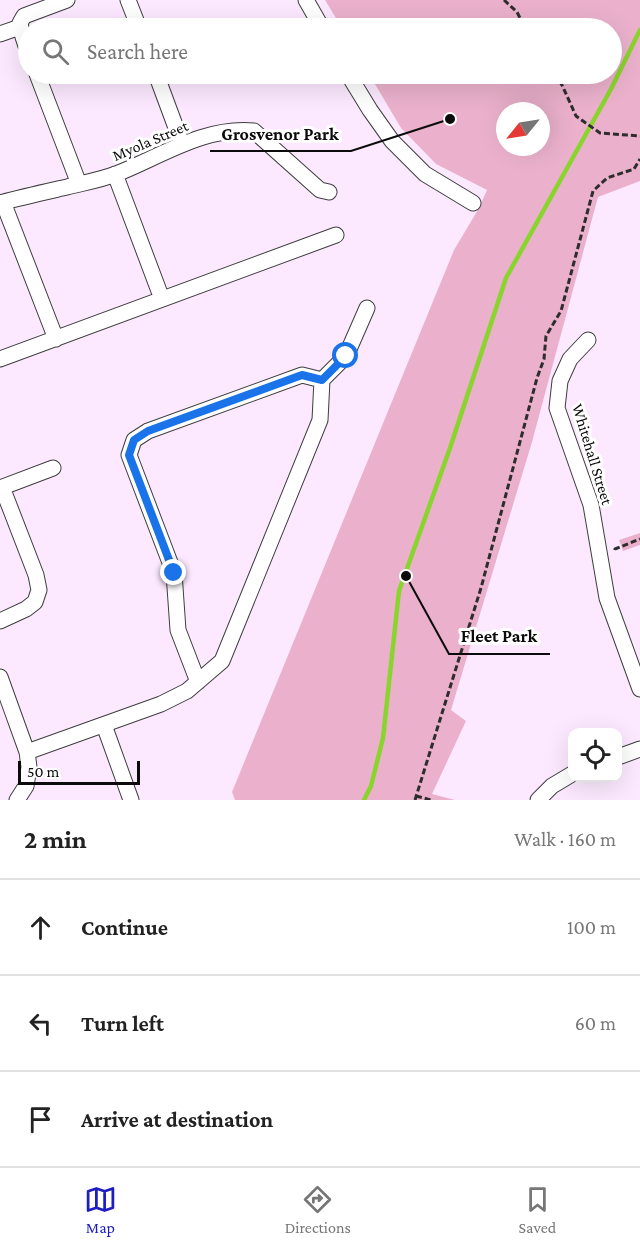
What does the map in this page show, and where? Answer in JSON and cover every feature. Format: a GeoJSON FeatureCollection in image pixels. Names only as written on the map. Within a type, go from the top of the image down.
{"type":"FeatureCollection","features":[{"type":"Feature","properties":{"kind":"street"},"geometry":{"type":"LineString","coordinates":[[23,18],[67,0]]}},
{"type":"Feature","properties":{"kind":"street"},"geometry":{"type":"LineString","coordinates":[[128,0],[135,18]]}},
{"type":"Feature","properties":{"kind":"street"},"geometry":{"type":"LineString","coordinates":[[306,0],[316,18]]}},
{"type":"Feature","properties":{"kind":"street"},"geometry":{"type":"LineString","coordinates":[[0,34],[18,28]]}},
{"type":"Feature","properties":{"kind":"street"},"geometry":{"type":"LineString","coordinates":[[41,84],[79,184]]}},
{"type":"Feature","properties":{"kind":"street"},"geometry":{"type":"LineString","coordinates":[[160,84],[182,144]]}},
{"type":"Feature","properties":{"kind":"street"},"geometry":{"type":"LineString","coordinates":[[354,84],[392,141],[425,174],[473,203]]}},
{"type":"Feature","properties":{"kind":"street","name":"Myola Street"},"geometry":{"type":"LineString","coordinates":[[2,202],[115,174],[182,144],[202,137],[240,130],[254,131],[320,190],[329,192]]}},
{"type":"Feature","properties":{"kind":"street"},"geometry":{"type":"LineString","coordinates":[[115,174],[162,299]]}},
{"type":"Feature","properties":{"kind":"street"},"geometry":{"type":"LineString","coordinates":[[2,202],[56,339]]}},
{"type":"Feature","properties":{"kind":"street"},"geometry":{"type":"LineString","coordinates":[[0,359],[336,235]]}},
{"type":"Feature","properties":{"kind":"street"},"geometry":{"type":"LineString","coordinates":[[27,752],[161,704],[187,691],[222,661],[320,420],[322,380],[346,356],[367,308]]}},
{"type":"Feature","properties":{"kind":"street","name":"Whitehall Street"},"geometry":{"type":"LineString","coordinates":[[588,340],[570,359],[560,381],[557,408],[591,505],[607,598],[640,689]]}},
{"type":"Feature","properties":{"kind":"street"},"geometry":{"type":"LineString","coordinates":[[198,682],[178,630],[174,573],[129,455],[134,440],[148,431],[302,375],[322,380]]}},
{"type":"Feature","properties":{"kind":"street"},"geometry":{"type":"LineString","coordinates":[[0,621],[26,609],[35,602],[39,590],[36,575],[1,487],[53,468]]}},
{"type":"Feature","properties":{"kind":"street"},"geometry":{"type":"LineString","coordinates":[[0,677],[27,752],[29,767],[26,786],[16,800]]}},
{"type":"Feature","properties":{"kind":"street"},"geometry":{"type":"LineString","coordinates":[[104,725],[131,800]]}},
{"type":"Feature","properties":{"kind":"street"},"geometry":{"type":"LineString","coordinates":[[622,756],[640,749]]}},
{"type":"Feature","properties":{"kind":"street"},"geometry":{"type":"LineString","coordinates":[[538,800],[552,786],[568,777]]}},
{"type":"Feature","properties":{"kind":"path"},"geometry":{"type":"LineString","coordinates":[[504,0],[520,18]]}},
{"type":"Feature","properties":{"kind":"path"},"geometry":{"type":"LineString","coordinates":[[561,84],[576,116],[600,133],[640,136]]}},
{"type":"Feature","properties":{"kind":"path"},"geometry":{"type":"LineString","coordinates":[[431,800],[416,798],[481,588],[544,359],[546,336],[561,311],[593,191],[607,178],[634,169],[640,159]]}},
{"type":"Feature","properties":{"kind":"path"},"geometry":{"type":"LineString","coordinates":[[602,567],[613,563],[615,549],[640,539]]}},
{"type":"Feature","properties":{"kind":"shaded area"},"geometry":{"type":"Polygon","coordinates":[[[325,0],[640,0],[640,181],[598,197],[532,442],[451,710],[466,721],[432,794],[455,800],[235,800],[232,792],[454,250],[487,190],[436,164],[401,128],[375,84],[622,84],[622,18],[336,18],[325,0]]]}},
{"type":"Feature","properties":{"kind":"shaded area"},"geometry":{"type":"Polygon","coordinates":[[[640,533],[640,545],[623,551],[619,540],[640,533]]]}},
{"type":"Feature","properties":{"kind":"waterway"},"geometry":{"type":"LineString","coordinates":[[622,67],[640,30]]}},
{"type":"Feature","properties":{"kind":"waterway"},"geometry":{"type":"LineString","coordinates":[[364,800],[371,786],[383,738],[399,591],[450,448],[506,278],[613,84]]}},
{"type":"Feature","properties":{"kind":"place","name":"Grosvenor Park"},"geometry":{"type":"Point","coordinates":[450,119]}},
{"type":"Feature","properties":{"kind":"place","name":"Fleet Park"},"geometry":{"type":"Point","coordinates":[406,576]}},
{"type":"Feature","properties":{"kind":"route"},"geometry":{"type":"LineString","coordinates":[[174,573],[129,455],[134,440],[148,431],[302,375],[322,380],[346,356]]}}]}
